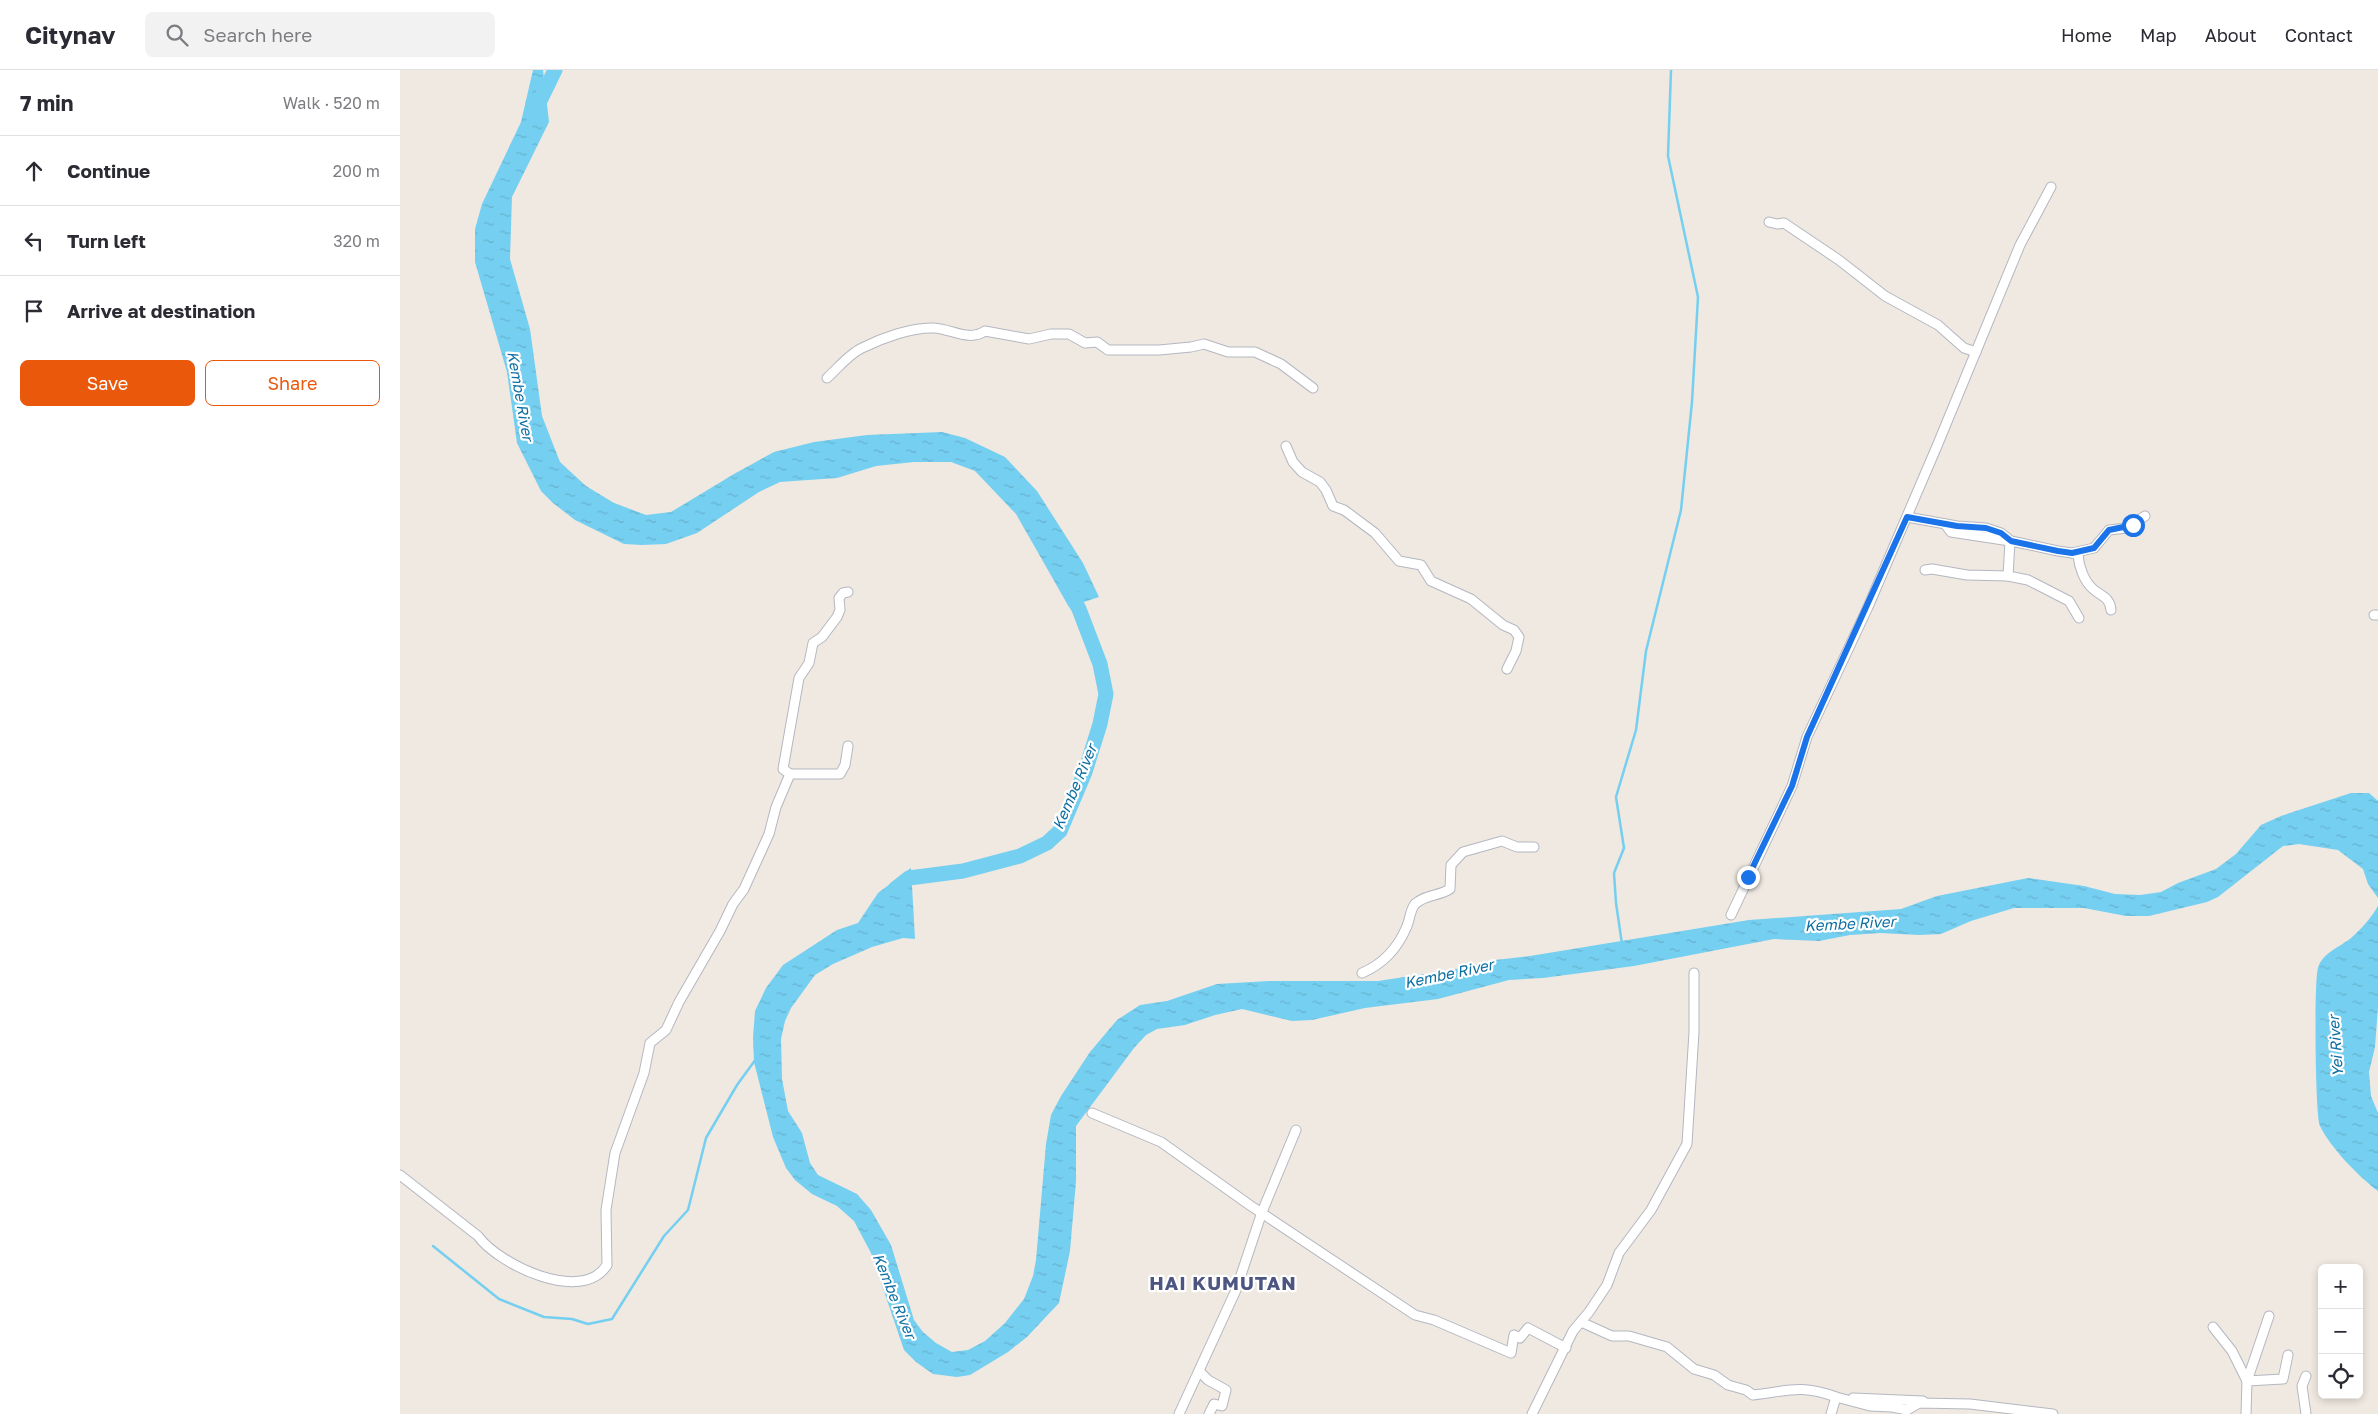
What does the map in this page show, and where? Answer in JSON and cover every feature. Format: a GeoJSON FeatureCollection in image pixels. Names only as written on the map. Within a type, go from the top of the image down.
{"type":"FeatureCollection","features":[{"type":"Feature","properties":{"kind":"street"},"geometry":{"type":"LineString","coordinates":[[1730,915],[1792,786],[1807,737],[1907,517],[2020,245],[2051,187]]}},
{"type":"Feature","properties":{"kind":"street"},"geometry":{"type":"LineString","coordinates":[[1769,222],[1784,223],[1839,260],[1885,296],[1938,325],[1964,348],[1976,352]]}},
{"type":"Feature","properties":{"kind":"street"},"geometry":{"type":"LineString","coordinates":[[827,378],[862,348],[910,331],[932,328],[954,331],[964,336],[978,336],[985,331],[1030,339],[1051,334],[1069,334],[1085,343],[1097,342],[1108,350],[1159,350],[1204,344],[1228,352],[1255,352],[1281,364],[1313,388]]}},
{"type":"Feature","properties":{"kind":"street"},"geometry":{"type":"LineString","coordinates":[[1286,446],[1293,462],[1302,472],[1320,482],[1333,506],[1344,510],[1374,533],[1399,561],[1421,565],[1431,581],[1471,599],[1503,625],[1514,630],[1518,638],[1516,652],[1507,669]]}},
{"type":"Feature","properties":{"kind":"street"},"geometry":{"type":"LineString","coordinates":[[2072,553],[2094,548],[2109,530],[2127,528],[2145,516]]}},
{"type":"Feature","properties":{"kind":"street"},"geometry":{"type":"LineString","coordinates":[[1907,517],[1945,524],[1986,528],[2001,533],[2010,541],[2078,555],[2080,569],[2093,589],[2100,592],[2111,602],[2111,610]]}},
{"type":"Feature","properties":{"kind":"street"},"geometry":{"type":"LineString","coordinates":[[2008,576],[2010,541]]}},
{"type":"Feature","properties":{"kind":"street"},"geometry":{"type":"LineString","coordinates":[[1925,570],[1932,569],[1967,575],[2008,576],[2028,580],[2069,601],[2079,618]]}},
{"type":"Feature","properties":{"kind":"street"},"geometry":{"type":"LineString","coordinates":[[848,592],[843,593],[839,598],[840,610],[836,617],[822,636],[813,643],[809,663],[799,678],[791,734],[783,769],[790,774],[840,774],[845,765],[848,746]]}},
{"type":"Feature","properties":{"kind":"street"},"geometry":{"type":"LineString","coordinates":[[400,1175],[478,1236],[485,1246],[524,1269],[559,1280],[576,1281],[603,1272],[607,1265],[606,1210],[615,1153],[644,1073],[650,1043],[666,1030],[679,1002],[720,931],[733,904],[744,889],[769,834],[776,807],[790,774]]}},
{"type":"Feature","properties":{"kind":"street"},"geometry":{"type":"LineString","coordinates":[[1362,973],[1377,966],[1397,946],[1413,906],[1417,902],[1422,898],[1440,895],[1450,889],[1451,864],[1463,852],[1502,841],[1518,847],[1534,847]]}},
{"type":"Feature","properties":{"kind":"street"},"geometry":{"type":"LineString","coordinates":[[1532,1414],[1573,1331],[1607,1285],[1619,1253],[1652,1210],[1687,1144],[1694,1032],[1694,973]]}},
{"type":"Feature","properties":{"kind":"street"},"geometry":{"type":"LineString","coordinates":[[1092,1113],[1161,1142],[1384,1297],[1415,1315],[1434,1320],[1511,1352],[1514,1335],[1520,1338],[1528,1328],[1566,1348]]}},
{"type":"Feature","properties":{"kind":"street"},"geometry":{"type":"LineString","coordinates":[[1179,1414],[1236,1290],[1262,1212],[1296,1130]]}},
{"type":"Feature","properties":{"kind":"street"},"geometry":{"type":"LineString","coordinates":[[2246,1414],[2247,1381],[2269,1316]]}},
{"type":"Feature","properties":{"kind":"street"},"geometry":{"type":"LineString","coordinates":[[1581,1322],[1612,1336],[1628,1336],[1667,1347],[1694,1369],[1714,1375],[1728,1385],[1746,1390],[1754,1395],[1798,1388],[1811,1388],[1870,1406],[1906,1410],[1919,1403],[1970,1404],[2053,1414]]}},
{"type":"Feature","properties":{"kind":"street"},"geometry":{"type":"LineString","coordinates":[[2213,1327],[2232,1352],[2247,1381]]}},
{"type":"Feature","properties":{"kind":"street"},"geometry":{"type":"LineString","coordinates":[[2247,1381],[2283,1379],[2288,1355]]}},
{"type":"Feature","properties":{"kind":"street"},"geometry":{"type":"LineString","coordinates":[[1198,1371],[1208,1380],[1226,1390],[1222,1406],[1214,1404],[1209,1414]]}},
{"type":"Feature","properties":{"kind":"street"},"geometry":{"type":"LineString","coordinates":[[2306,1376],[2302,1386],[2306,1414]]}},
{"type":"Feature","properties":{"kind":"street"},"geometry":{"type":"LineString","coordinates":[[1831,1414],[1841,1398]]}},
{"type":"Feature","properties":{"kind":"water"},"geometry":{"type":"Polygon","coordinates":[[[533,70],[543,70],[549,122],[512,197],[510,259],[530,329],[542,416],[560,462],[586,486],[614,503],[646,515],[671,512],[774,452],[814,442],[867,435],[942,432],[965,438],[1005,457],[1037,491],[1083,563],[1099,597],[1069,607],[1016,514],[975,471],[951,462],[914,462],[876,466],[837,478],[780,482],[759,492],[697,533],[666,544],[624,544],[575,520],[553,503],[541,491],[517,443],[507,372],[475,262],[475,229],[482,204],[521,122],[533,70]]]}},
{"type":"Feature","properties":{"kind":"water"},"geometry":{"type":"Polygon","coordinates":[[[2351,793],[2369,793],[2378,801],[2378,898],[2368,884],[2363,869],[2338,850],[2299,844],[2283,846],[2218,897],[2207,902],[2149,916],[2126,916],[2084,908],[2014,908],[1971,921],[1941,934],[1880,933],[1850,935],[1819,941],[1774,939],[1634,966],[1543,978],[1509,980],[1438,999],[1365,1008],[1312,1020],[1292,1021],[1242,1009],[1215,1015],[1185,1025],[1157,1029],[1146,1035],[1134,1048],[1076,1126],[1076,1181],[1070,1251],[1059,1303],[1027,1337],[1008,1352],[970,1375],[957,1377],[933,1374],[916,1362],[904,1350],[871,1253],[854,1221],[837,1206],[812,1194],[795,1180],[786,1168],[773,1137],[754,1062],[755,1011],[766,988],[783,965],[837,930],[858,923],[878,893],[911,868],[915,939],[903,938],[872,947],[833,964],[815,975],[791,1008],[785,1021],[781,1039],[782,1079],[788,1111],[802,1133],[810,1163],[818,1175],[857,1194],[871,1210],[891,1245],[914,1320],[923,1332],[936,1343],[952,1352],[968,1350],[985,1341],[1005,1323],[1024,1299],[1033,1276],[1046,1144],[1051,1115],[1090,1052],[1117,1020],[1140,1005],[1167,1001],[1217,984],[1269,981],[1378,981],[1451,970],[1495,960],[1749,920],[1901,909],[1937,896],[2028,878],[2084,886],[2115,894],[2140,895],[2161,892],[2178,883],[2216,869],[2236,854],[2261,825],[2281,816],[2351,793]]]}},
{"type":"Feature","properties":{"kind":"water","name":"Yei River"},"geometry":{"type":"Polygon","coordinates":[[[2378,906],[2378,1007],[2375,1047],[2369,1072],[2371,1096],[2378,1113],[2378,1191],[2346,1161],[2320,1126],[2316,1075],[2316,1020],[2317,978],[2320,963],[2327,954],[2355,934],[2378,906]]]}},
{"type":"Feature","properties":{"kind":"waterway","name":"Kembe River"},"geometry":{"type":"LineString","coordinates":[[536,109],[555,70]]}},
{"type":"Feature","properties":{"kind":"waterway"},"geometry":{"type":"LineString","coordinates":[[1622,944],[1614,873],[1624,848],[1616,797],[1636,730],[1646,651],[1681,510],[1692,402],[1698,297],[1668,156],[1671,70]]}},
{"type":"Feature","properties":{"kind":"waterway","name":"Kembe River"},"geometry":{"type":"LineString","coordinates":[[895,889],[909,878],[963,871],[1020,856],[1047,843],[1060,831],[1085,772],[1100,724],[1106,694],[1100,664],[1079,609],[1066,586]]}},
{"type":"Feature","properties":{"kind":"waterway"},"geometry":{"type":"LineString","coordinates":[[433,1246],[499,1299],[544,1317],[572,1319],[588,1324],[612,1319],[664,1236],[688,1210],[706,1138],[737,1085],[756,1059]]}},
{"type":"Feature","properties":{"kind":"district","name":"HAI KUMUTAN"},"geometry":{"type":"Point","coordinates":[1223,1283]}},
{"type":"Feature","properties":{"kind":"route"},"geometry":{"type":"LineString","coordinates":[[1748,877],[1792,786],[1807,737],[1907,517],[1957,526],[1978,526],[2001,533],[2011,541],[2072,553],[2094,548],[2109,530],[2127,528],[2133,525]]}}]}
